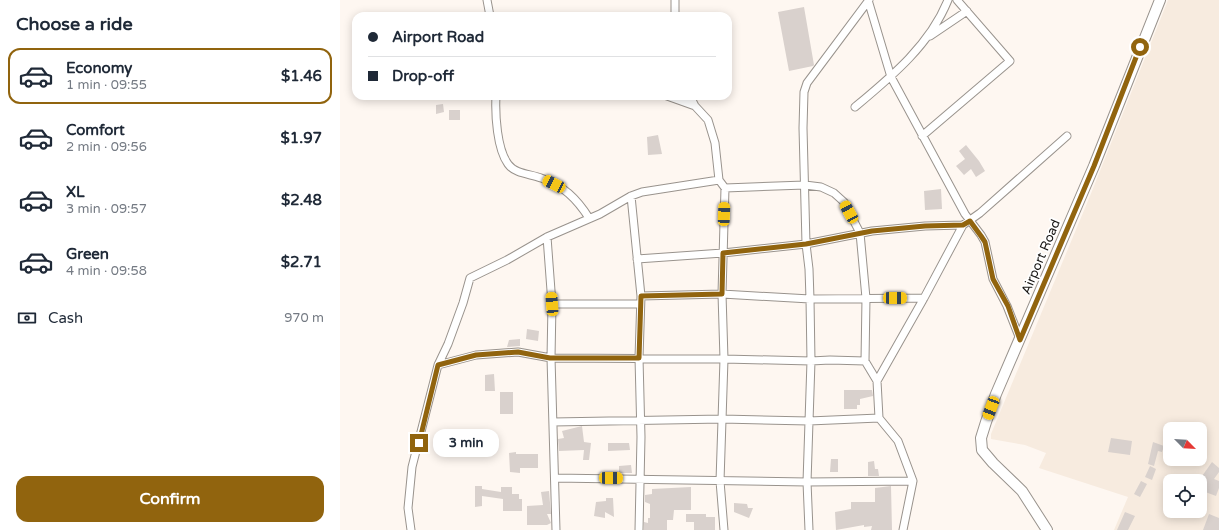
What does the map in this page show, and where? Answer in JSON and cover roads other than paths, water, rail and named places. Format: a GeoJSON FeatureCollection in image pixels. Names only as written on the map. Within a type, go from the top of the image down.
{"type":"FeatureCollection","features":[{"type":"Feature","properties":{"kind":"street"},"geometry":{"type":"LineString","coordinates":[[487,0],[489,12]]}},
{"type":"Feature","properties":{"kind":"street"},"geometry":{"type":"LineString","coordinates":[[675,0],[675,12]]}},
{"type":"Feature","properties":{"kind":"street"},"geometry":{"type":"LineString","coordinates":[[869,0],[891,77],[970,221],[985,242],[993,279],[1008,306],[1020,340]]}},
{"type":"Feature","properties":{"kind":"street"},"geometry":{"type":"LineString","coordinates":[[809,530],[807,482],[811,361],[809,269],[806,244],[803,128],[804,92],[807,83],[869,0]]}},
{"type":"Feature","properties":{"kind":"street"},"geometry":{"type":"LineString","coordinates":[[855,107],[891,77],[928,37],[948,0]]}},
{"type":"Feature","properties":{"kind":"street"},"geometry":{"type":"LineString","coordinates":[[922,136],[1010,61],[957,0]]}},
{"type":"Feature","properties":{"kind":"street","name":"Airport Road"},"geometry":{"type":"LineString","coordinates":[[1047,530],[1022,491],[993,463],[982,450],[981,438],[986,422],[1020,340],[1094,166],[1160,0]]}},
{"type":"Feature","properties":{"kind":"street"},"geometry":{"type":"LineString","coordinates":[[928,37],[967,12]]}},
{"type":"Feature","properties":{"kind":"street"},"geometry":{"type":"LineString","coordinates":[[496,100],[495,113],[500,147],[508,165],[523,174],[541,178],[567,191],[580,203],[589,218]]}},
{"type":"Feature","properties":{"kind":"street"},"geometry":{"type":"LineString","coordinates":[[678,100],[695,106]]}},
{"type":"Feature","properties":{"kind":"street"},"geometry":{"type":"LineString","coordinates":[[692,100],[695,106],[708,120],[715,143],[718,180],[725,188],[722,294],[724,359],[720,481],[724,530]]}},
{"type":"Feature","properties":{"kind":"street"},"geometry":{"type":"LineString","coordinates":[[637,259],[723,253],[806,244],[860,233],[925,226],[963,225],[970,221],[1067,136]]}},
{"type":"Feature","properties":{"kind":"street"},"geometry":{"type":"LineString","coordinates":[[411,530],[408,508],[412,467],[438,365],[451,337],[470,278],[507,260],[547,237],[600,214],[631,196],[642,192],[718,180]]}},
{"type":"Feature","properties":{"kind":"street"},"geometry":{"type":"LineString","coordinates":[[725,188],[805,185],[821,187],[834,193],[844,202],[860,233],[866,298],[865,361],[877,381],[879,418],[898,441],[913,481],[903,530]]}},
{"type":"Feature","properties":{"kind":"street"},"geometry":{"type":"LineString","coordinates":[[631,196],[641,296],[639,358],[641,437],[639,530]]}},
{"type":"Feature","properties":{"kind":"street"},"geometry":{"type":"LineString","coordinates":[[877,381],[963,225]]}},
{"type":"Feature","properties":{"kind":"street"},"geometry":{"type":"LineString","coordinates":[[547,237],[552,304],[550,358],[556,530]]}},
{"type":"Feature","properties":{"kind":"street"},"geometry":{"type":"LineString","coordinates":[[641,296],[722,294],[810,299],[924,298]]}},
{"type":"Feature","properties":{"kind":"street"},"geometry":{"type":"LineString","coordinates":[[552,304],[640,304]]}},
{"type":"Feature","properties":{"kind":"street"},"geometry":{"type":"LineString","coordinates":[[438,365],[476,355],[518,352],[550,358],[865,361]]}},
{"type":"Feature","properties":{"kind":"street"},"geometry":{"type":"LineString","coordinates":[[553,422],[722,419],[809,422],[879,418]]}},
{"type":"Feature","properties":{"kind":"street"},"geometry":{"type":"LineString","coordinates":[[555,478],[807,482],[913,481]]}}]}
